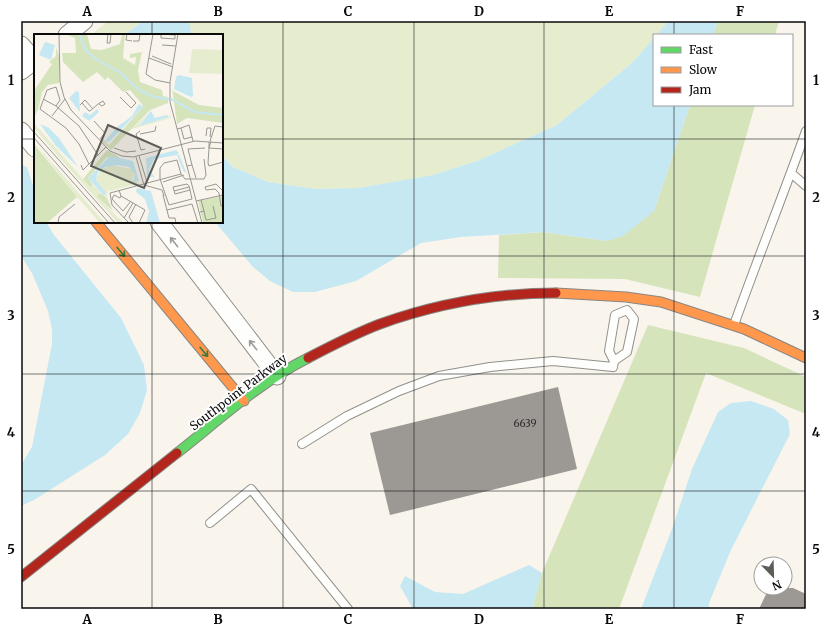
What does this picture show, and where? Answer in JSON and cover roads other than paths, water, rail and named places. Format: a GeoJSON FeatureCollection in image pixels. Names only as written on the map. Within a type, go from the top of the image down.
{"type":"FeatureCollection","features":[{"type":"Feature","properties":{"kind":"main road"},"geometry":{"type":"LineString","coordinates":[[97,223],[244,401]]}},
{"type":"Feature","properties":{"kind":"main road","name":"Southpoint Parkway"},"geometry":{"type":"LineString","coordinates":[[21,577],[288,368],[378,325],[411,314],[466,300],[539,293],[573,293],[629,298],[661,302],[734,326],[806,358]]}},
{"type":"Feature","properties":{"kind":"street"},"geometry":{"type":"LineString","coordinates":[[68,34],[84,21]]}},
{"type":"Feature","properties":{"kind":"street"},"geometry":{"type":"LineString","coordinates":[[21,45],[34,60]]}},
{"type":"Feature","properties":{"kind":"street"},"geometry":{"type":"LineString","coordinates":[[21,71],[34,62]]}},
{"type":"Feature","properties":{"kind":"street"},"geometry":{"type":"LineString","coordinates":[[21,131],[34,147]]}},
{"type":"Feature","properties":{"kind":"street"},"geometry":{"type":"LineString","coordinates":[[159,223],[277,376]]}},
{"type":"Feature","properties":{"kind":"lane"},"geometry":{"type":"LineString","coordinates":[[734,326],[751,276],[806,131]]}},
{"type":"Feature","properties":{"kind":"lane"},"geometry":{"type":"LineString","coordinates":[[791,173],[806,186]]}},
{"type":"Feature","properties":{"kind":"lane"},"geometry":{"type":"LineString","coordinates":[[614,361],[627,352],[634,319],[627,310],[629,298]]}},
{"type":"Feature","properties":{"kind":"lane"},"geometry":{"type":"LineString","coordinates":[[302,444],[347,416],[399,391],[438,376],[490,367],[553,361],[613,367],[614,361],[609,351],[615,315],[627,310]]}},
{"type":"Feature","properties":{"kind":"lane"},"geometry":{"type":"LineString","coordinates":[[210,523],[251,489],[348,609]]}},
{"type":"Feature","properties":{"kind":"water"},"geometry":{"type":"Polygon","coordinates":[[[146,21],[186,21],[190,24],[191,34],[125,34],[146,21]]]}},
{"type":"Feature","properties":{"kind":"water"},"geometry":{"type":"Polygon","coordinates":[[[668,21],[718,21],[713,34],[658,34],[668,21]]]}},
{"type":"Feature","properties":{"kind":"water"},"geometry":{"type":"Polygon","coordinates":[[[653,39],[653,106],[690,106],[654,211],[623,236],[607,241],[543,232],[461,237],[421,243],[356,281],[315,292],[293,292],[270,281],[253,267],[216,223],[223,223],[223,157],[233,167],[268,182],[315,189],[358,188],[433,175],[477,161],[557,125],[632,63],[653,39]]]}},
{"type":"Feature","properties":{"kind":"water"},"geometry":{"type":"Polygon","coordinates":[[[21,165],[27,167],[34,189],[34,223],[47,223],[54,235],[121,318],[144,365],[147,390],[140,413],[128,434],[105,455],[34,500],[21,506],[21,465],[32,447],[52,344],[52,329],[48,311],[32,273],[21,256],[21,165]]]}},
{"type":"Feature","properties":{"kind":"water"},"geometry":{"type":"Polygon","coordinates":[[[751,401],[774,409],[788,420],[790,434],[731,550],[709,603],[709,609],[641,609],[672,529],[692,469],[718,412],[731,403],[751,401]]]}},
{"type":"Feature","properties":{"kind":"water"},"geometry":{"type":"Polygon","coordinates":[[[529,565],[542,573],[532,609],[413,609],[400,586],[405,576],[435,592],[463,594],[529,565]]]}}]}
